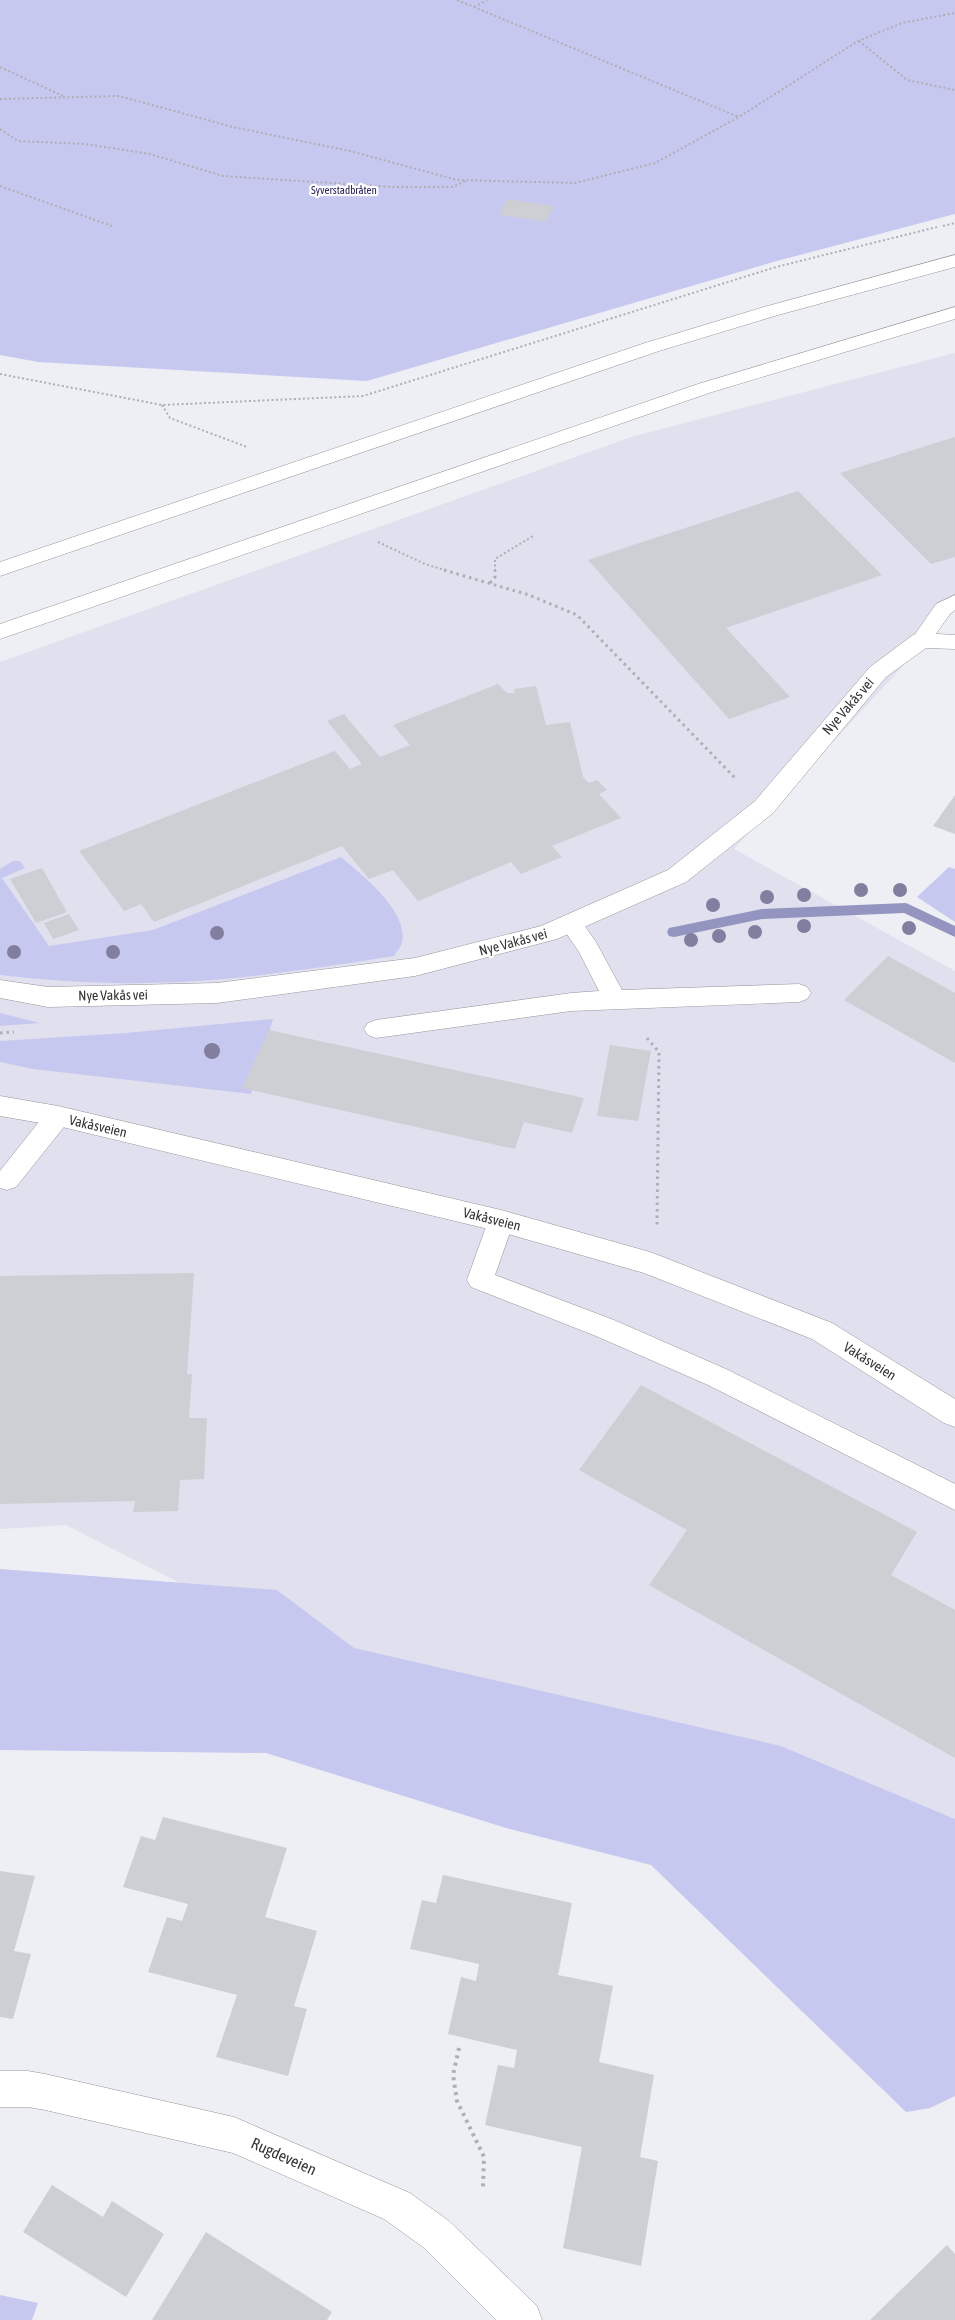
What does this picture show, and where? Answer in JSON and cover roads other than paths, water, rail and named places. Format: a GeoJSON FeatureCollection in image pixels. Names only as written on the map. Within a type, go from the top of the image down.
{"type":"FeatureCollection","features":[{"type":"Feature","properties":{"kind":"main road"},"geometry":{"type":"LineString","coordinates":[[0,569],[652,347],[800,303],[955,261]]}},
{"type":"Feature","properties":{"kind":"main road"},"geometry":{"type":"LineString","coordinates":[[0,632],[705,388],[955,313]]}},
{"type":"Feature","properties":{"kind":"main road"},"geometry":{"type":"LineString","coordinates":[[920,640],[948,640],[955,642]]}},
{"type":"Feature","properties":{"kind":"main road","name":"Nye Vakås vei"},"geometry":{"type":"LineString","coordinates":[[0,989],[48,997],[217,993],[415,967],[548,934],[677,876],[764,807],[878,672],[920,640]]}},
{"type":"Feature","properties":{"kind":"main road","name":"Vakåsveien"},"geometry":{"type":"LineString","coordinates":[[0,1106],[58,1116],[502,1221],[650,1263],[822,1331],[955,1414]]}},
{"type":"Feature","properties":{"kind":"main road","name":"Rugdeveien"},"geometry":{"type":"LineString","coordinates":[[0,2089],[28,2089],[45,2092],[234,2134],[397,2206],[436,2234],[523,2320]]}},
{"type":"Feature","properties":{"kind":"lane","name":"Nye Vakås vei"},"geometry":{"type":"LineString","coordinates":[[920,640],[943,609],[955,601]]}},
{"type":"Feature","properties":{"kind":"lane"},"geometry":{"type":"LineString","coordinates":[[571,924],[588,948],[615,999]]}},
{"type":"Feature","properties":{"kind":"lane"},"geometry":{"type":"LineString","coordinates":[[376,1029],[571,1002],[799,993]]}},
{"type":"Feature","properties":{"kind":"lane"},"geometry":{"type":"LineString","coordinates":[[7,1180],[58,1116]]}},
{"type":"Feature","properties":{"kind":"lane"},"geometry":{"type":"LineString","coordinates":[[502,1221],[480,1280],[605,1328],[717,1377],[955,1498]]}},
{"type":"Feature","properties":{"kind":"waterway"},"geometry":{"type":"LineString","coordinates":[[674,932],[762,914],[906,908],[955,932]]}},
{"type":"Feature","properties":{"kind":"park label","name":"Syverstadbråten"},"geometry":{"type":"Point","coordinates":[344,190]}}]}
